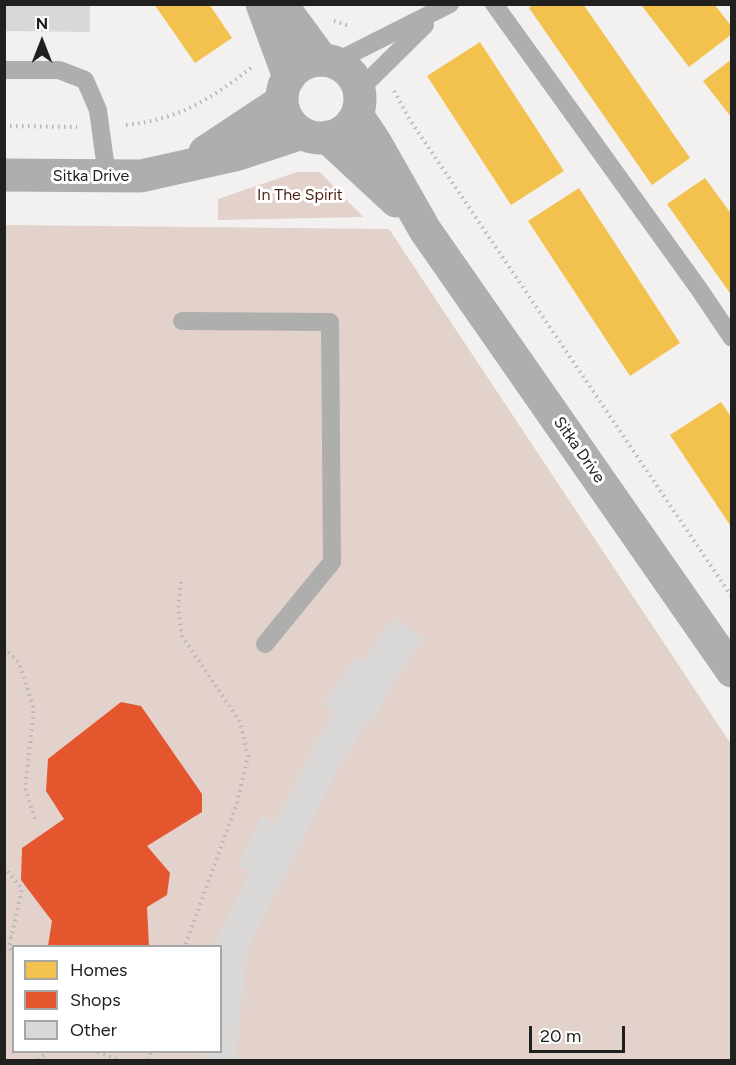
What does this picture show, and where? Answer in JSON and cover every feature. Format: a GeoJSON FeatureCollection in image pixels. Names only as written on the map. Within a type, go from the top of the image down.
{"type":"FeatureCollection","features":[{"type":"Feature","properties":{"kind":"street"},"geometry":{"type":"LineString","coordinates":[[262,4],[285,89],[285,114],[292,125],[315,135],[339,133],[350,126],[358,102],[354,78],[346,68],[328,61],[309,61],[297,68],[285,89]]}},
{"type":"Feature","properties":{"kind":"street"},"geometry":{"type":"LineString","coordinates":[[280,4],[328,61]]}},
{"type":"Feature","properties":{"kind":"street","name":"Sitka Drive"},"geometry":{"type":"LineString","coordinates":[[178,169],[285,89]]}},
{"type":"Feature","properties":{"kind":"street","name":"Sitka Drive"},"geometry":{"type":"LineString","coordinates":[[358,102],[375,142],[425,230],[732,671]]}},
{"type":"Feature","properties":{"kind":"street","name":"Sitka Drive"},"geometry":{"type":"LineString","coordinates":[[4,175],[141,176],[315,135],[377,182],[425,230]]}},
{"type":"Feature","properties":{"kind":"lane"},"geometry":{"type":"LineString","coordinates":[[494,4],[732,338]]}},
{"type":"Feature","properties":{"kind":"lane"},"geometry":{"type":"LineString","coordinates":[[328,61],[444,9]]}},
{"type":"Feature","properties":{"kind":"lane"},"geometry":{"type":"LineString","coordinates":[[358,102],[444,9]]}},
{"type":"Feature","properties":{"kind":"lane"},"geometry":{"type":"LineString","coordinates":[[4,70],[59,70],[85,80],[98,110],[107,176]]}},
{"type":"Feature","properties":{"kind":"lane"},"geometry":{"type":"LineString","coordinates":[[182,321],[330,322],[332,562],[265,644]]}},
{"type":"Feature","properties":{"kind":"path"},"geometry":{"type":"LineString","coordinates":[[4,126],[100,128],[131,124],[179,113],[202,104],[257,62]]}},
{"type":"Feature","properties":{"kind":"path"},"geometry":{"type":"LineString","coordinates":[[391,86],[410,120],[732,597]]}},
{"type":"Feature","properties":{"kind":"path"},"geometry":{"type":"LineString","coordinates":[[182,582],[178,609],[182,636],[240,722],[248,756],[237,803],[185,945]]}},
{"type":"Feature","properties":{"kind":"path"},"geometry":{"type":"LineString","coordinates":[[4,648],[20,663],[34,709],[26,788],[36,822]]}},
{"type":"Feature","properties":{"kind":"path"},"geometry":{"type":"LineString","coordinates":[[4,867],[22,889],[9,947],[12,952]]}},
{"type":"Feature","properties":{"kind":"path"},"geometry":{"type":"LineString","coordinates":[[4,935],[11,937]]}},
{"type":"Feature","properties":{"kind":"path"},"geometry":{"type":"LineString","coordinates":[[101,1053],[119,1060]]}},
{"type":"Feature","properties":{"kind":"green space","name":"In The Spirit"},"geometry":{"type":"Polygon","coordinates":[[[297,172],[320,172],[363,217],[218,220],[218,199],[297,172]]]}},
{"type":"Feature","properties":{"kind":"green space"},"geometry":{"type":"Polygon","coordinates":[[[5,225],[389,229],[731,744],[731,1060],[5,1060],[5,225]]]}},
{"type":"Feature","properties":{"kind":"building: Homes"},"geometry":{"type":"Polygon","coordinates":[[[154,4],[209,4],[232,38],[195,63],[154,4]]]}},
{"type":"Feature","properties":{"kind":"building: Homes"},"geometry":{"type":"Polygon","coordinates":[[[533,4],[583,4],[690,158],[652,185],[529,8],[533,4]]]}},
{"type":"Feature","properties":{"kind":"building: Homes"},"geometry":{"type":"Polygon","coordinates":[[[645,4],[714,4],[732,27],[732,34],[689,67],[642,6],[645,4]]]}},
{"type":"Feature","properties":{"kind":"building: Homes"},"geometry":{"type":"Polygon","coordinates":[[[480,42],[564,171],[511,205],[427,76],[480,42]]]}},
{"type":"Feature","properties":{"kind":"building: Homes"},"geometry":{"type":"Polygon","coordinates":[[[732,59],[732,118],[703,81],[732,59]]]}},
{"type":"Feature","properties":{"kind":"building: Homes"},"geometry":{"type":"Polygon","coordinates":[[[705,178],[732,215],[732,296],[667,204],[705,178]]]}},
{"type":"Feature","properties":{"kind":"building: Homes"},"geometry":{"type":"Polygon","coordinates":[[[579,188],[680,343],[630,376],[528,221],[579,188]]]}},
{"type":"Feature","properties":{"kind":"building: Homes"},"geometry":{"type":"Polygon","coordinates":[[[721,402],[732,418],[732,528],[670,435],[721,402]]]}},
{"type":"Feature","properties":{"kind":"building: Shops"},"geometry":{"type":"Polygon","coordinates":[[[121,702],[141,706],[202,794],[202,812],[147,846],[170,873],[167,895],[147,907],[149,945],[48,945],[52,921],[21,880],[22,848],[64,819],[46,791],[48,759],[121,702]]]}},
{"type":"Feature","properties":{"kind":"building: Other"},"geometry":{"type":"Polygon","coordinates":[[[4,4],[90,4],[90,32],[4,31],[4,4]]]}},
{"type":"Feature","properties":{"kind":"building: Other"},"geometry":{"type":"Polygon","coordinates":[[[393,617],[423,639],[390,687],[392,689],[370,724],[367,722],[341,765],[281,886],[278,885],[247,952],[236,1060],[204,1060],[204,1053],[222,1053],[222,945],[214,945],[250,872],[238,866],[262,816],[276,823],[314,746],[335,712],[323,703],[356,658],[363,662],[393,617]]]}}]}
